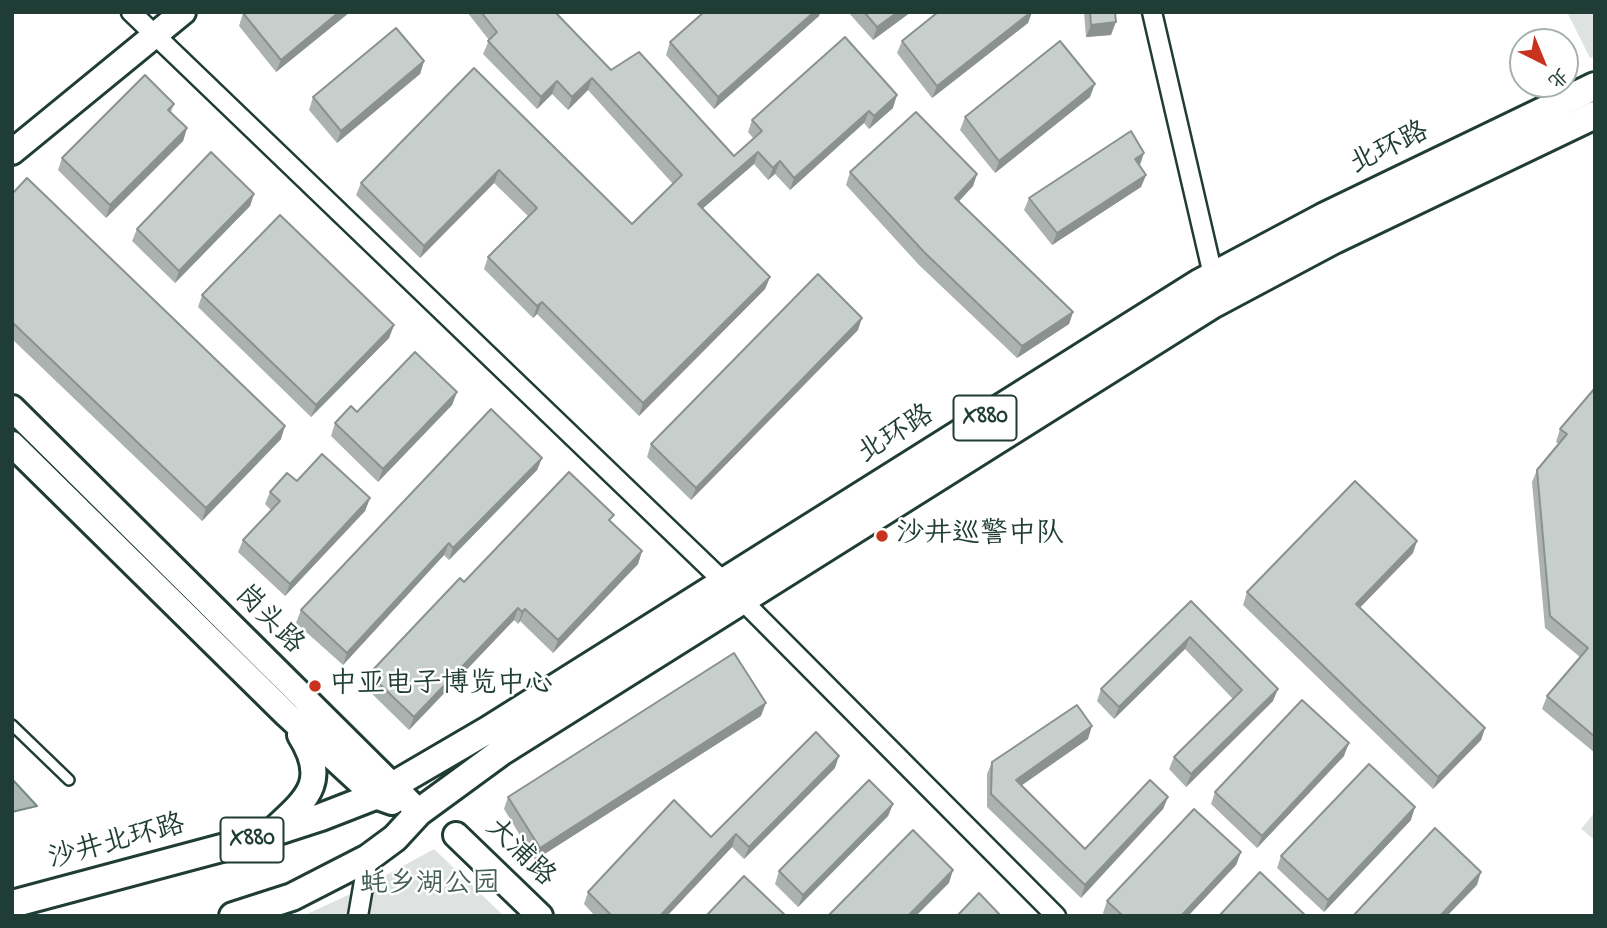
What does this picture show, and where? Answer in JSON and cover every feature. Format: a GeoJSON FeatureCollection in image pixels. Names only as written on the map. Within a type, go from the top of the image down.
{"type":"FeatureCollection","features":[{"type":"Feature","properties":{"kind":"main road","name":"北环路"},"geometry":{"type":"LineString","coordinates":[[419,812],[733,591],[1213,275],[1322,218],[1595,86]]}},
{"type":"Feature","properties":{"kind":"main road","name":"北环路"},"geometry":{"type":"LineString","coordinates":[[385,791],[733,591],[1256,280],[1595,115]]}},
{"type":"Feature","properties":{"kind":"main road","name":"沙井北环路"},"geometry":{"type":"LineString","coordinates":[[12,904],[268,835],[385,791]]}},
{"type":"Feature","properties":{"kind":"main road","name":"X880"},"geometry":{"type":"LineString","coordinates":[[233,916],[292,897],[368,858],[395,838],[419,812]]}},
{"type":"Feature","properties":{"kind":"street"},"geometry":{"type":"LineString","coordinates":[[131,12],[733,591],[1056,916]]}},
{"type":"Feature","properties":{"kind":"street"},"geometry":{"type":"LineString","coordinates":[[12,152],[183,12]]}},
{"type":"Feature","properties":{"kind":"street"},"geometry":{"type":"LineString","coordinates":[[1153,12],[1213,275]]}},
{"type":"Feature","properties":{"kind":"street","name":"岗头路"},"geometry":{"type":"LineString","coordinates":[[12,408],[385,791]]}},
{"type":"Feature","properties":{"kind":"street","name":"岗头路"},"geometry":{"type":"LineString","coordinates":[[12,444],[286,714],[385,791],[419,812]]}},
{"type":"Feature","properties":{"kind":"street"},"geometry":{"type":"LineString","coordinates":[[268,835],[312,788],[316,769],[311,752],[286,714]]}},
{"type":"Feature","properties":{"kind":"street","name":"大浦路"},"geometry":{"type":"LineString","coordinates":[[456,835],[540,916]]}},
{"type":"Feature","properties":{"kind":"street"},"geometry":{"type":"LineString","coordinates":[[358,916],[368,858]]}},
{"type":"Feature","properties":{"kind":"lane"},"geometry":{"type":"LineString","coordinates":[[12,725],[69,780]]}},
{"type":"Feature","properties":{"kind":"green space"},"geometry":{"type":"Polygon","coordinates":[[[1567,12],[1595,12],[1595,56],[1590,58],[1579,36],[1579,28],[1575,28],[1567,12]]]}},
{"type":"Feature","properties":{"kind":"green space"},"geometry":{"type":"Polygon","coordinates":[[[1595,812],[1595,840],[1581,829],[1595,812]]]}},
{"type":"Feature","properties":{"kind":"green space","name":"蚝乡湖公园"},"geometry":{"type":"Polygon","coordinates":[[[434,849],[504,916],[303,916],[361,889],[434,849]]]}},
{"type":"Feature","properties":{"kind":"shaded area"},"geometry":{"type":"Polygon","coordinates":[[[12,779],[37,806],[12,812],[12,779]]]}},
{"type":"Feature","properties":{"kind":"building"},"geometry":{"type":"Polygon","coordinates":[[[339,12],[281,60],[243,13],[339,12]]]}},
{"type":"Feature","properties":{"kind":"building"},"geometry":{"type":"Polygon","coordinates":[[[481,12],[555,12],[611,70],[639,52],[734,156],[762,131],[752,120],[845,37],[897,95],[874,116],[869,111],[794,178],[780,161],[773,168],[758,152],[698,204],[770,277],[643,403],[542,302],[537,306],[488,257],[537,208],[499,170],[424,246],[361,183],[474,68],[632,224],[682,175],[592,78],[572,97],[557,81],[541,97],[488,41],[497,32],[481,12]]]}},
{"type":"Feature","properties":{"kind":"building"},"geometry":{"type":"Polygon","coordinates":[[[704,12],[814,12],[718,97],[670,42],[704,12]]]}},
{"type":"Feature","properties":{"kind":"building"},"geometry":{"type":"Polygon","coordinates":[[[864,12],[898,12],[877,27],[864,12]]]}},
{"type":"Feature","properties":{"kind":"building"},"geometry":{"type":"Polygon","coordinates":[[[938,12],[1031,12],[937,86],[902,41],[938,12]]]}},
{"type":"Feature","properties":{"kind":"building"},"geometry":{"type":"Polygon","coordinates":[[[1090,12],[1115,12],[1116,22],[1091,25],[1090,12]]]}},
{"type":"Feature","properties":{"kind":"building"},"geometry":{"type":"Polygon","coordinates":[[[396,28],[424,61],[341,131],[313,97],[396,28]]]}},
{"type":"Feature","properties":{"kind":"building"},"geometry":{"type":"Polygon","coordinates":[[[1060,41],[1095,84],[999,161],[965,117],[1060,41]]]}},
{"type":"Feature","properties":{"kind":"building"},"geometry":{"type":"Polygon","coordinates":[[[145,75],[174,104],[168,110],[187,128],[110,205],[62,158],[145,75]]]}},
{"type":"Feature","properties":{"kind":"building"},"geometry":{"type":"Polygon","coordinates":[[[916,112],[977,174],[955,198],[1073,312],[1022,346],[924,252],[850,172],[916,112]]]}},
{"type":"Feature","properties":{"kind":"building"},"geometry":{"type":"Polygon","coordinates":[[[1131,131],[1144,153],[1135,159],[1146,175],[1057,233],[1029,198],[1131,131]]]}},
{"type":"Feature","properties":{"kind":"building"},"geometry":{"type":"Polygon","coordinates":[[[211,152],[254,194],[179,271],[137,229],[211,152]]]}},
{"type":"Feature","properties":{"kind":"building"},"geometry":{"type":"Polygon","coordinates":[[[27,178],[285,426],[206,508],[12,322],[12,194],[27,178]]]}},
{"type":"Feature","properties":{"kind":"building"},"geometry":{"type":"Polygon","coordinates":[[[280,215],[394,325],[316,405],[202,295],[280,215]]]}},
{"type":"Feature","properties":{"kind":"building"},"geometry":{"type":"Polygon","coordinates":[[[818,274],[862,318],[696,488],[651,444],[818,274]]]}},
{"type":"Feature","properties":{"kind":"building"},"geometry":{"type":"Polygon","coordinates":[[[415,352],[457,392],[383,469],[335,423],[351,406],[357,412],[415,352]]]}},
{"type":"Feature","properties":{"kind":"building"},"geometry":{"type":"Polygon","coordinates":[[[1595,388],[1595,737],[1547,696],[1588,648],[1550,616],[1537,470],[1567,434],[1560,429],[1595,388]]]}},
{"type":"Feature","properties":{"kind":"building"},"geometry":{"type":"Polygon","coordinates":[[[491,409],[542,458],[453,548],[449,543],[347,653],[301,610],[491,409]]]}},
{"type":"Feature","properties":{"kind":"building"},"geometry":{"type":"Polygon","coordinates":[[[322,454],[370,498],[290,584],[243,540],[280,501],[270,492],[287,473],[297,481],[322,454]]]}},
{"type":"Feature","properties":{"kind":"building"},"geometry":{"type":"Polygon","coordinates":[[[569,472],[614,515],[609,520],[642,551],[558,640],[525,609],[522,612],[518,608],[414,717],[369,674],[460,578],[464,582],[569,472]]]}},
{"type":"Feature","properties":{"kind":"building"},"geometry":{"type":"Polygon","coordinates":[[[1355,481],[1417,541],[1356,604],[1485,728],[1438,777],[1247,592],[1355,481]]]}},
{"type":"Feature","properties":{"kind":"building"},"geometry":{"type":"Polygon","coordinates":[[[1191,601],[1278,689],[1191,774],[1174,757],[1242,690],[1190,637],[1119,707],[1101,689],[1191,601]]]}},
{"type":"Feature","properties":{"kind":"building"},"geometry":{"type":"Polygon","coordinates":[[[734,653],[766,703],[540,848],[508,797],[734,653]]]}},
{"type":"Feature","properties":{"kind":"building"},"geometry":{"type":"Polygon","coordinates":[[[1302,700],[1349,743],[1262,836],[1215,792],[1302,700]]]}},
{"type":"Feature","properties":{"kind":"building"},"geometry":{"type":"Polygon","coordinates":[[[1077,705],[1092,726],[1016,780],[1085,849],[1150,780],[1168,797],[1085,885],[991,794],[992,762],[1077,705]]]}},
{"type":"Feature","properties":{"kind":"building"},"geometry":{"type":"Polygon","coordinates":[[[816,732],[839,756],[749,847],[736,834],[660,916],[612,916],[588,892],[674,800],[711,837],[816,732]]]}},
{"type":"Feature","properties":{"kind":"building"},"geometry":{"type":"Polygon","coordinates":[[[1369,764],[1415,807],[1328,900],[1281,856],[1369,764]]]}},
{"type":"Feature","properties":{"kind":"building"},"geometry":{"type":"Polygon","coordinates":[[[869,780],[893,804],[803,895],[779,871],[869,780]]]}},
{"type":"Feature","properties":{"kind":"building"},"geometry":{"type":"Polygon","coordinates":[[[1194,809],[1241,852],[1181,916],[1123,916],[1107,901],[1194,809]]]}},
{"type":"Feature","properties":{"kind":"building"},"geometry":{"type":"Polygon","coordinates":[[[1435,828],[1481,872],[1440,916],[1353,916],[1435,828]]]}},
{"type":"Feature","properties":{"kind":"building"},"geometry":{"type":"Polygon","coordinates":[[[913,830],[953,870],[908,916],[828,916],[913,830]]]}},
{"type":"Feature","properties":{"kind":"building"},"geometry":{"type":"Polygon","coordinates":[[[1260,872],[1306,916],[1219,916],[1260,872]]]}},
{"type":"Feature","properties":{"kind":"building"},"geometry":{"type":"Polygon","coordinates":[[[744,876],[786,916],[706,916],[744,876]]]}},
{"type":"Feature","properties":{"kind":"building"},"geometry":{"type":"Polygon","coordinates":[[[979,893],[1001,916],[957,916],[979,893]]]}},
{"type":"Feature","properties":{"kind":"place","name":"沙井巡警中队"},"geometry":{"type":"Point","coordinates":[882,536]}},
{"type":"Feature","properties":{"kind":"place","name":"中亚电子博览中心"},"geometry":{"type":"Point","coordinates":[315,686]}}]}
